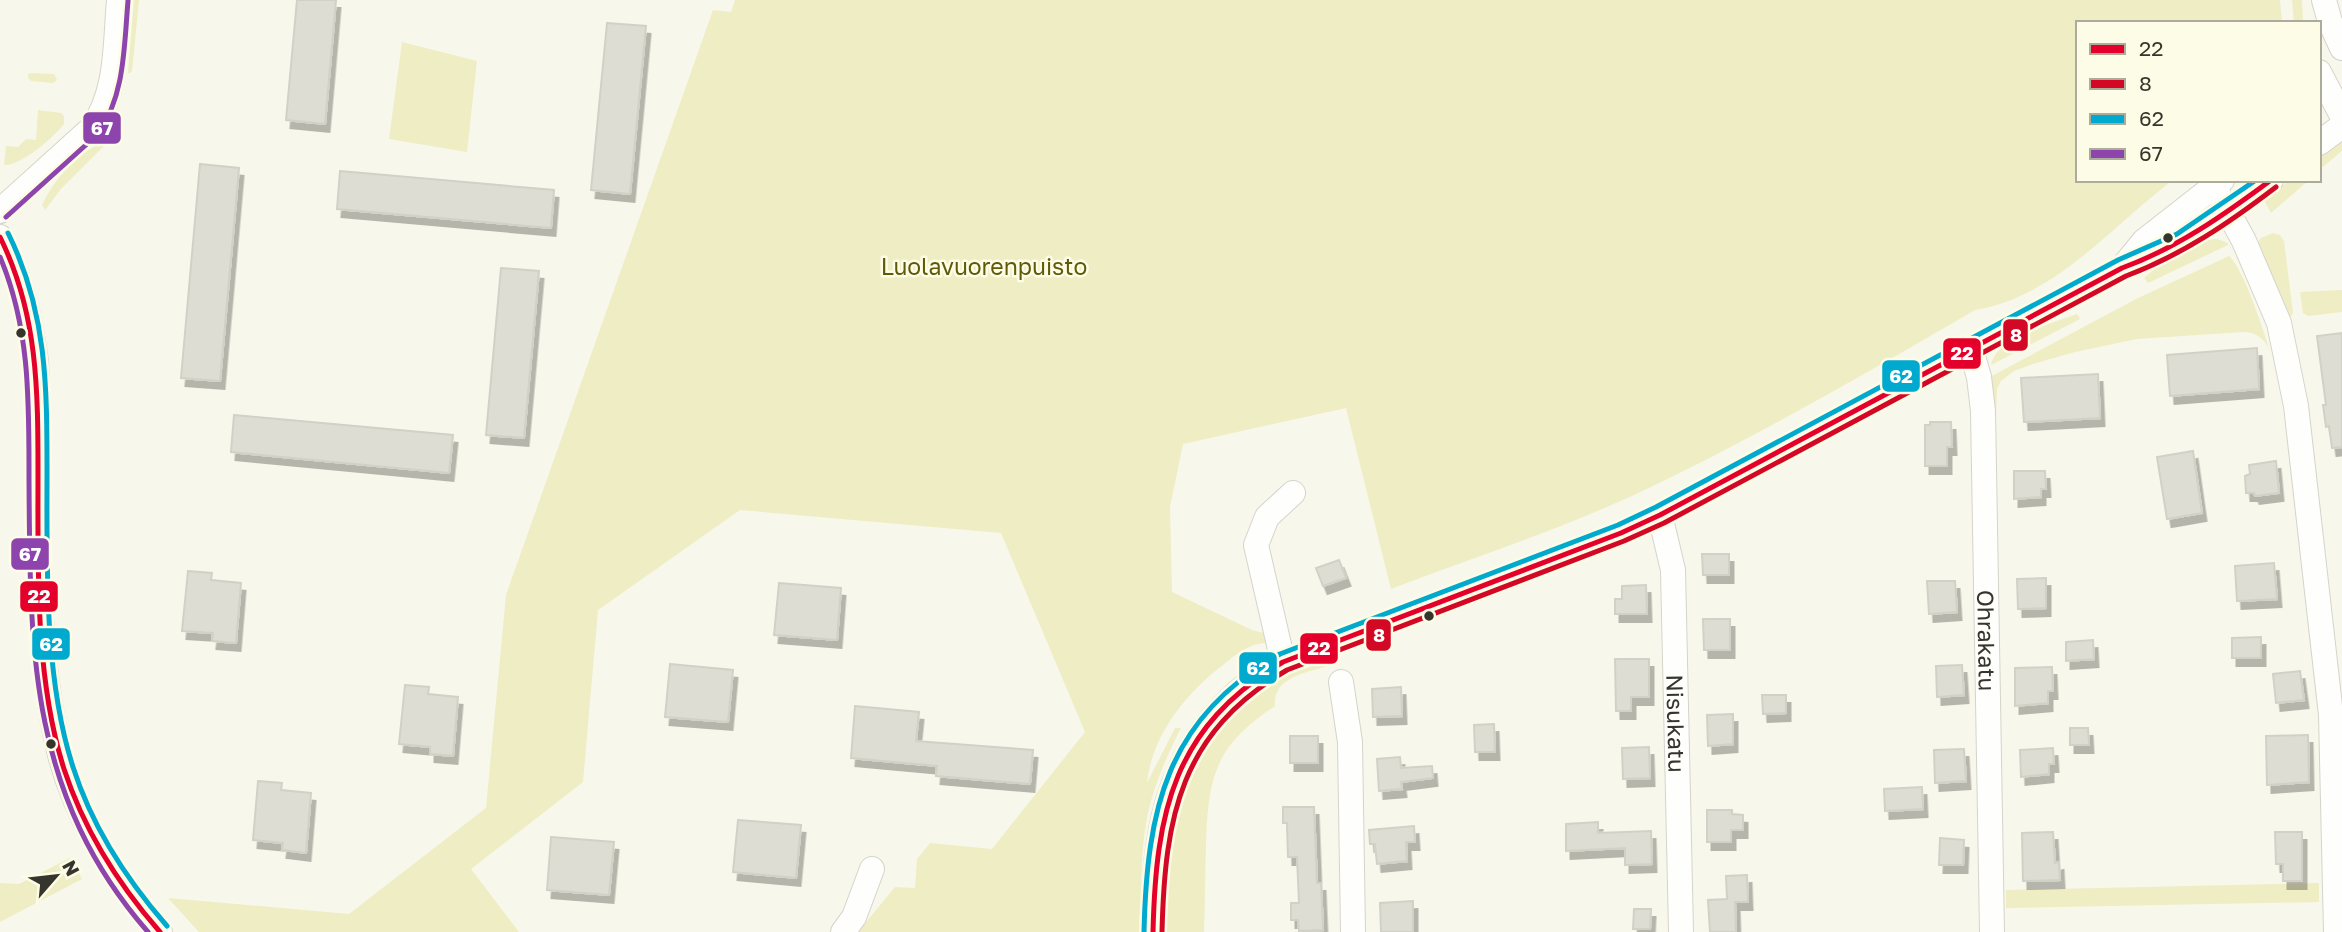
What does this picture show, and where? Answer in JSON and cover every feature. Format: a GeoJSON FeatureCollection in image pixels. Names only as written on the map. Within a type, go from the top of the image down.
{"type":"FeatureCollection","features":[{"type":"Feature","properties":{"kind":"street"},"geometry":{"type":"LineString","coordinates":[[0,211],[92,128],[103,114],[112,79],[119,0]]}},
{"type":"Feature","properties":{"kind":"street"},"geometry":{"type":"LineString","coordinates":[[2312,0],[2312,21]]}},
{"type":"Feature","properties":{"kind":"street"},"geometry":{"type":"LineString","coordinates":[[2324,0],[2330,22],[2342,48]]}},
{"type":"Feature","properties":{"kind":"street"},"geometry":{"type":"LineString","coordinates":[[2321,76],[2334,105]]}},
{"type":"Feature","properties":{"kind":"street"},"geometry":{"type":"LineString","coordinates":[[2321,142],[2342,126]]}},
{"type":"Feature","properties":{"kind":"street"},"geometry":{"type":"LineString","coordinates":[[1153,932],[1153,880],[1163,811],[1193,746],[1240,690],[1283,662],[1621,533],[1660,515],[2122,268],[2149,260],[2228,212],[2268,182]]}},
{"type":"Feature","properties":{"kind":"street"},"geometry":{"type":"LineString","coordinates":[[2122,268],[2144,241],[2218,183],[2228,212],[2244,241],[2279,323],[2295,406],[2331,715],[2336,932]]}},
{"type":"Feature","properties":{"kind":"street"},"geometry":{"type":"LineString","coordinates":[[0,237],[21,284],[36,361],[40,599],[50,705],[57,744],[78,803],[108,864],[160,932]]}},
{"type":"Feature","properties":{"kind":"street","name":"Ohrakatu"},"geometry":{"type":"LineString","coordinates":[[1971,350],[1979,377],[1983,411],[1992,932]]}},
{"type":"Feature","properties":{"kind":"street"},"geometry":{"type":"LineString","coordinates":[[1283,662],[1256,545],[1267,517],[1293,493]]}},
{"type":"Feature","properties":{"kind":"street","name":"Nisukatu"},"geometry":{"type":"LineString","coordinates":[[1660,515],[1673,570],[1681,932]]}},
{"type":"Feature","properties":{"kind":"street"},"geometry":{"type":"LineString","coordinates":[[1341,682],[1349,742],[1353,932]]}},
{"type":"Feature","properties":{"kind":"street"},"geometry":{"type":"LineString","coordinates":[[843,932],[854,917],[872,869]]}},
{"type":"Feature","properties":{"kind":"green space"},"geometry":{"type":"Polygon","coordinates":[[[134,0],[139,0],[132,71],[128,73],[134,0]]]}},
{"type":"Feature","properties":{"kind":"green space","name":"Luolavuorenpuisto"},"geometry":{"type":"Polygon","coordinates":[[[735,0],[2280,0],[2282,21],[2076,21],[2076,182],[2171,182],[2081,257],[2032,290],[1975,310],[1849,383],[1721,452],[1634,495],[1544,532],[1391,589],[1346,408],[1183,444],[1170,507],[1172,592],[1252,630],[1271,635],[1266,643],[1249,647],[1209,676],[1184,702],[1163,732],[1150,765],[1147,783],[1175,728],[1181,728],[1160,775],[1148,812],[1142,864],[1141,932],[858,932],[895,887],[915,888],[917,859],[930,843],[992,849],[1085,732],[1001,533],[740,510],[598,610],[583,782],[471,869],[519,932],[199,932],[168,898],[349,914],[486,808],[506,595],[713,10],[731,12],[735,0]]]}},
{"type":"Feature","properties":{"kind":"green space"},"geometry":{"type":"Polygon","coordinates":[[[2292,0],[2302,0],[2303,21],[2294,21],[2292,0]]]}},
{"type":"Feature","properties":{"kind":"green space"},"geometry":{"type":"Polygon","coordinates":[[[402,42],[477,61],[467,152],[389,139],[402,42]]]}},
{"type":"Feature","properties":{"kind":"green space"},"geometry":{"type":"Polygon","coordinates":[[[28,74],[54,74],[57,80],[53,83],[31,81],[28,74]]]}},
{"type":"Feature","properties":{"kind":"green space"},"geometry":{"type":"Polygon","coordinates":[[[38,110],[61,113],[64,116],[64,124],[28,156],[4,165],[6,146],[18,147],[26,139],[36,140],[38,110]]]}},
{"type":"Feature","properties":{"kind":"green space"},"geometry":{"type":"Polygon","coordinates":[[[104,141],[106,144],[61,189],[45,210],[42,205],[60,177],[84,153],[104,141]]]}},
{"type":"Feature","properties":{"kind":"green space"},"geometry":{"type":"Polygon","coordinates":[[[2342,141],[2342,151],[2321,168],[2321,157],[2342,141]]]}},
{"type":"Feature","properties":{"kind":"green space"},"geometry":{"type":"Polygon","coordinates":[[[2287,182],[2307,182],[2271,213],[2264,200],[2287,182]]]}},
{"type":"Feature","properties":{"kind":"green space"},"geometry":{"type":"Polygon","coordinates":[[[2273,233],[2280,235],[2284,241],[2293,313],[2290,318],[2257,243],[2261,238],[2273,233]]]}},
{"type":"Feature","properties":{"kind":"green space"},"geometry":{"type":"Polygon","coordinates":[[[2217,239],[2228,245],[2148,283],[2144,278],[2188,247],[2217,239]]]}},
{"type":"Feature","properties":{"kind":"green space"},"geometry":{"type":"Polygon","coordinates":[[[2229,256],[2247,286],[2270,351],[2260,337],[2243,332],[2137,339],[2075,352],[2014,371],[2001,381],[1997,389],[1996,415],[1992,411],[1990,377],[2136,299],[2229,256]]]}},
{"type":"Feature","properties":{"kind":"green space"},"geometry":{"type":"Polygon","coordinates":[[[2342,290],[2342,312],[2308,316],[2303,313],[2300,292],[2342,290]]]}},
{"type":"Feature","properties":{"kind":"green space"},"geometry":{"type":"Polygon","coordinates":[[[2077,314],[2080,319],[1991,365],[1995,355],[2014,339],[2077,314]]]}},
{"type":"Feature","properties":{"kind":"green space"},"geometry":{"type":"Polygon","coordinates":[[[1331,656],[1331,665],[1303,673],[1286,682],[1276,696],[1275,706],[1239,735],[1227,749],[1213,781],[1209,800],[1204,932],[1165,932],[1166,875],[1174,829],[1182,801],[1207,750],[1224,726],[1266,687],[1291,672],[1331,656]]]}},
{"type":"Feature","properties":{"kind":"green space"},"geometry":{"type":"Polygon","coordinates":[[[70,858],[82,879],[0,922],[0,883],[19,884],[70,858]]]}},
{"type":"Feature","properties":{"kind":"green space"},"geometry":{"type":"Polygon","coordinates":[[[2319,883],[2319,902],[2006,908],[2006,890],[2319,883]]]}},
{"type":"Feature","properties":{"kind":"building"},"geometry":{"type":"Polygon","coordinates":[[[297,0],[336,0],[325,124],[286,120],[297,0]]]}},
{"type":"Feature","properties":{"kind":"building"},"geometry":{"type":"Polygon","coordinates":[[[607,23],[646,26],[630,194],[591,190],[607,23]]]}},
{"type":"Feature","properties":{"kind":"building"},"geometry":{"type":"Polygon","coordinates":[[[200,164],[239,168],[220,381],[181,378],[200,164]]]}},
{"type":"Feature","properties":{"kind":"building"},"geometry":{"type":"Polygon","coordinates":[[[340,171],[554,190],[551,228],[337,209],[340,171]]]}},
{"type":"Feature","properties":{"kind":"building"},"geometry":{"type":"Polygon","coordinates":[[[501,268],[539,271],[524,438],[486,435],[501,268]]]}},
{"type":"Feature","properties":{"kind":"building"},"geometry":{"type":"Polygon","coordinates":[[[2342,333],[2342,447],[2332,448],[2323,405],[2326,405],[2317,336],[2342,333]]]}},
{"type":"Feature","properties":{"kind":"building"},"geometry":{"type":"Polygon","coordinates":[[[2257,348],[2259,389],[2170,396],[2167,355],[2257,348]]]}},
{"type":"Feature","properties":{"kind":"building"},"geometry":{"type":"Polygon","coordinates":[[[2098,374],[2100,418],[2024,422],[2021,378],[2098,374]]]}},
{"type":"Feature","properties":{"kind":"building"},"geometry":{"type":"Polygon","coordinates":[[[234,415],[453,435],[449,473],[231,452],[234,415]]]}},
{"type":"Feature","properties":{"kind":"building"},"geometry":{"type":"Polygon","coordinates":[[[1930,422],[1951,422],[1952,447],[1947,447],[1947,466],[1925,466],[1925,425],[1930,425],[1930,422]]]}},
{"type":"Feature","properties":{"kind":"building"},"geometry":{"type":"Polygon","coordinates":[[[2193,451],[2202,513],[2167,519],[2157,457],[2193,451]]]}},
{"type":"Feature","properties":{"kind":"building"},"geometry":{"type":"Polygon","coordinates":[[[2276,461],[2279,493],[2255,496],[2254,493],[2246,493],[2245,476],[2250,474],[2249,465],[2276,461]]]}},
{"type":"Feature","properties":{"kind":"building"},"geometry":{"type":"Polygon","coordinates":[[[2014,471],[2045,471],[2046,489],[2041,489],[2041,497],[2014,499],[2014,471]]]}},
{"type":"Feature","properties":{"kind":"building"},"geometry":{"type":"Polygon","coordinates":[[[1702,554],[1729,554],[1729,575],[1703,575],[1702,554]]]}},
{"type":"Feature","properties":{"kind":"building"},"geometry":{"type":"Polygon","coordinates":[[[1339,560],[1346,578],[1323,586],[1316,568],[1339,560]]]}},
{"type":"Feature","properties":{"kind":"building"},"geometry":{"type":"Polygon","coordinates":[[[2274,563],[2277,599],[2237,601],[2235,566],[2274,563]]]}},
{"type":"Feature","properties":{"kind":"building"},"geometry":{"type":"Polygon","coordinates":[[[188,571],[212,573],[211,580],[241,583],[236,643],[212,641],[213,633],[182,631],[188,571]]]}},
{"type":"Feature","properties":{"kind":"building"},"geometry":{"type":"Polygon","coordinates":[[[2046,578],[2046,608],[2018,609],[2017,579],[2046,578]]]}},
{"type":"Feature","properties":{"kind":"building"},"geometry":{"type":"Polygon","coordinates":[[[1927,581],[1955,581],[1957,612],[1929,614],[1927,581]]]}},
{"type":"Feature","properties":{"kind":"building"},"geometry":{"type":"Polygon","coordinates":[[[779,583],[841,588],[837,640],[774,635],[779,583]]]}},
{"type":"Feature","properties":{"kind":"building"},"geometry":{"type":"Polygon","coordinates":[[[1646,585],[1647,614],[1615,614],[1615,599],[1622,599],[1622,586],[1646,585]]]}},
{"type":"Feature","properties":{"kind":"building"},"geometry":{"type":"Polygon","coordinates":[[[1703,619],[1730,619],[1730,650],[1704,650],[1703,619]]]}},
{"type":"Feature","properties":{"kind":"building"},"geometry":{"type":"Polygon","coordinates":[[[2261,637],[2261,658],[2232,658],[2232,638],[2261,637]]]}},
{"type":"Feature","properties":{"kind":"building"},"geometry":{"type":"Polygon","coordinates":[[[2093,640],[2094,659],[2066,661],[2066,642],[2093,640]]]}},
{"type":"Feature","properties":{"kind":"building"},"geometry":{"type":"Polygon","coordinates":[[[1615,659],[1649,659],[1649,697],[1631,697],[1631,711],[1616,711],[1615,659]]]}},
{"type":"Feature","properties":{"kind":"building"},"geometry":{"type":"Polygon","coordinates":[[[670,664],[733,670],[728,722],[665,717],[670,664]]]}},
{"type":"Feature","properties":{"kind":"building"},"geometry":{"type":"Polygon","coordinates":[[[1962,665],[1964,695],[1937,697],[1936,666],[1962,665]]]}},
{"type":"Feature","properties":{"kind":"building"},"geometry":{"type":"Polygon","coordinates":[[[2052,667],[2053,691],[2048,691],[2048,703],[2015,706],[2015,668],[2052,667]]]}},
{"type":"Feature","properties":{"kind":"building"},"geometry":{"type":"Polygon","coordinates":[[[2300,671],[2304,700],[2276,703],[2273,674],[2300,671]]]}},
{"type":"Feature","properties":{"kind":"building"},"geometry":{"type":"Polygon","coordinates":[[[405,685],[429,687],[428,694],[458,697],[453,756],[430,754],[430,747],[399,744],[405,685]]]}},
{"type":"Feature","properties":{"kind":"building"},"geometry":{"type":"Polygon","coordinates":[[[1401,687],[1402,716],[1373,717],[1372,689],[1401,687]]]}},
{"type":"Feature","properties":{"kind":"building"},"geometry":{"type":"Polygon","coordinates":[[[1762,695],[1786,695],[1786,713],[1763,714],[1762,695]]]}},
{"type":"Feature","properties":{"kind":"building"},"geometry":{"type":"Polygon","coordinates":[[[855,706],[919,712],[916,741],[1033,750],[1030,784],[936,776],[937,766],[851,758],[855,706]]]}},
{"type":"Feature","properties":{"kind":"building"},"geometry":{"type":"Polygon","coordinates":[[[1733,714],[1733,744],[1708,746],[1707,715],[1733,714]]]}},
{"type":"Feature","properties":{"kind":"building"},"geometry":{"type":"Polygon","coordinates":[[[1494,724],[1495,752],[1475,752],[1474,725],[1494,724]]]}},
{"type":"Feature","properties":{"kind":"building"},"geometry":{"type":"Polygon","coordinates":[[[2070,728],[2088,728],[2089,745],[2070,745],[2070,728]]]}},
{"type":"Feature","properties":{"kind":"building"},"geometry":{"type":"Polygon","coordinates":[[[2308,735],[2309,782],[2267,785],[2266,736],[2308,735]]]}},
{"type":"Feature","properties":{"kind":"building"},"geometry":{"type":"Polygon","coordinates":[[[1290,736],[1318,736],[1318,763],[1290,763],[1290,736]]]}},
{"type":"Feature","properties":{"kind":"building"},"geometry":{"type":"Polygon","coordinates":[[[1649,747],[1650,778],[1623,779],[1622,748],[1649,747]]]}},
{"type":"Feature","properties":{"kind":"building"},"geometry":{"type":"Polygon","coordinates":[[[2053,748],[2054,764],[2049,764],[2049,774],[2021,777],[2020,750],[2053,748]]]}},
{"type":"Feature","properties":{"kind":"building"},"geometry":{"type":"Polygon","coordinates":[[[1964,749],[1966,781],[1935,783],[1934,750],[1964,749]]]}},
{"type":"Feature","properties":{"kind":"building"},"geometry":{"type":"Polygon","coordinates":[[[1400,757],[1401,768],[1432,766],[1433,778],[1401,782],[1402,789],[1379,791],[1377,759],[1400,757]]]}},
{"type":"Feature","properties":{"kind":"building"},"geometry":{"type":"Polygon","coordinates":[[[258,781],[282,783],[281,790],[311,793],[306,853],[282,850],[283,843],[253,840],[258,781]]]}},
{"type":"Feature","properties":{"kind":"building"},"geometry":{"type":"Polygon","coordinates":[[[1922,787],[1923,809],[1885,811],[1884,789],[1922,787]]]}},
{"type":"Feature","properties":{"kind":"building"},"geometry":{"type":"Polygon","coordinates":[[[1283,807],[1314,807],[1317,883],[1321,883],[1323,930],[1299,931],[1298,920],[1291,920],[1291,903],[1299,903],[1297,857],[1288,857],[1287,823],[1283,823],[1283,807]]]}},
{"type":"Feature","properties":{"kind":"building"},"geometry":{"type":"Polygon","coordinates":[[[1707,810],[1732,810],[1732,814],[1743,815],[1743,830],[1731,830],[1731,842],[1707,842],[1707,810]]]}},
{"type":"Feature","properties":{"kind":"building"},"geometry":{"type":"Polygon","coordinates":[[[738,820],[801,825],[796,878],[733,872],[738,820]]]}},
{"type":"Feature","properties":{"kind":"building"},"geometry":{"type":"Polygon","coordinates":[[[1598,822],[1598,833],[1651,831],[1652,864],[1625,865],[1625,848],[1566,851],[1566,824],[1598,822]]]}},
{"type":"Feature","properties":{"kind":"building"},"geometry":{"type":"Polygon","coordinates":[[[1414,826],[1415,842],[1406,842],[1407,861],[1377,864],[1375,844],[1370,844],[1369,830],[1414,826]]]}},
{"type":"Feature","properties":{"kind":"building"},"geometry":{"type":"Polygon","coordinates":[[[2053,832],[2055,863],[2059,862],[2060,880],[2023,881],[2022,833],[2053,832]]]}},
{"type":"Feature","properties":{"kind":"building"},"geometry":{"type":"Polygon","coordinates":[[[2275,832],[2302,832],[2302,881],[2283,881],[2283,864],[2276,864],[2275,832]]]}},
{"type":"Feature","properties":{"kind":"building"},"geometry":{"type":"Polygon","coordinates":[[[551,837],[614,842],[609,895],[547,890],[551,837]]]}},
{"type":"Feature","properties":{"kind":"building"},"geometry":{"type":"Polygon","coordinates":[[[1940,838],[1964,840],[1963,865],[1939,865],[1940,838]]]}},
{"type":"Feature","properties":{"kind":"building"},"geometry":{"type":"Polygon","coordinates":[[[1747,875],[1748,902],[1735,902],[1736,932],[1710,932],[1708,900],[1727,899],[1726,876],[1747,875]]]}},
{"type":"Feature","properties":{"kind":"building"},"geometry":{"type":"Polygon","coordinates":[[[1413,901],[1413,932],[1381,932],[1380,903],[1413,901]]]}},
{"type":"Feature","properties":{"kind":"building"},"geometry":{"type":"Polygon","coordinates":[[[1634,909],[1651,909],[1650,929],[1633,929],[1634,909]]]}},
{"type":"Feature","properties":{"kind":"transit line","name":"67"},"geometry":{"type":"LineString","coordinates":[[6,217],[98,134],[107,119],[122,70],[128,1]]}},
{"type":"Feature","properties":{"kind":"transit line","name":"62"},"geometry":{"type":"LineString","coordinates":[[1144,932],[1150,846],[1158,807],[1170,771],[1188,738],[1211,707],[1242,679],[1280,654],[1618,525],[1656,507],[2118,260],[2177,234],[2253,182]]}},
{"type":"Feature","properties":{"kind":"transit line","name":"22"},"geometry":{"type":"LineString","coordinates":[[1153,932],[1159,848],[1166,811],[1178,776],[1194,744],[1217,715],[1246,687],[1283,662],[1621,533],[1660,515],[2122,268],[2181,241],[2268,182]]}},
{"type":"Feature","properties":{"kind":"transit line","name":"8"},"geometry":{"type":"LineString","coordinates":[[1162,932],[1168,851],[1175,815],[1186,781],[1201,750],[1223,721],[1251,695],[1287,670],[1624,541],[1664,523],[2126,276],[2186,248],[2276,187]]}},
{"type":"Feature","properties":{"kind":"transit line","name":"62"},"geometry":{"type":"LineString","coordinates":[[8,233],[31,292],[42,350],[46,409],[49,621],[64,733],[81,789],[100,831],[124,871],[167,926]]}},
{"type":"Feature","properties":{"kind":"transit line","name":"22"},"geometry":{"type":"LineString","coordinates":[[0,237],[22,295],[33,353],[37,413],[40,624],[55,734],[72,792],[92,835],[130,895],[160,932]]}},
{"type":"Feature","properties":{"kind":"transit line","name":"67"},"geometry":{"type":"LineString","coordinates":[[0,257],[17,311],[26,365],[31,601],[35,660],[44,717],[58,773],[79,827],[108,880],[148,932]]}}]}
